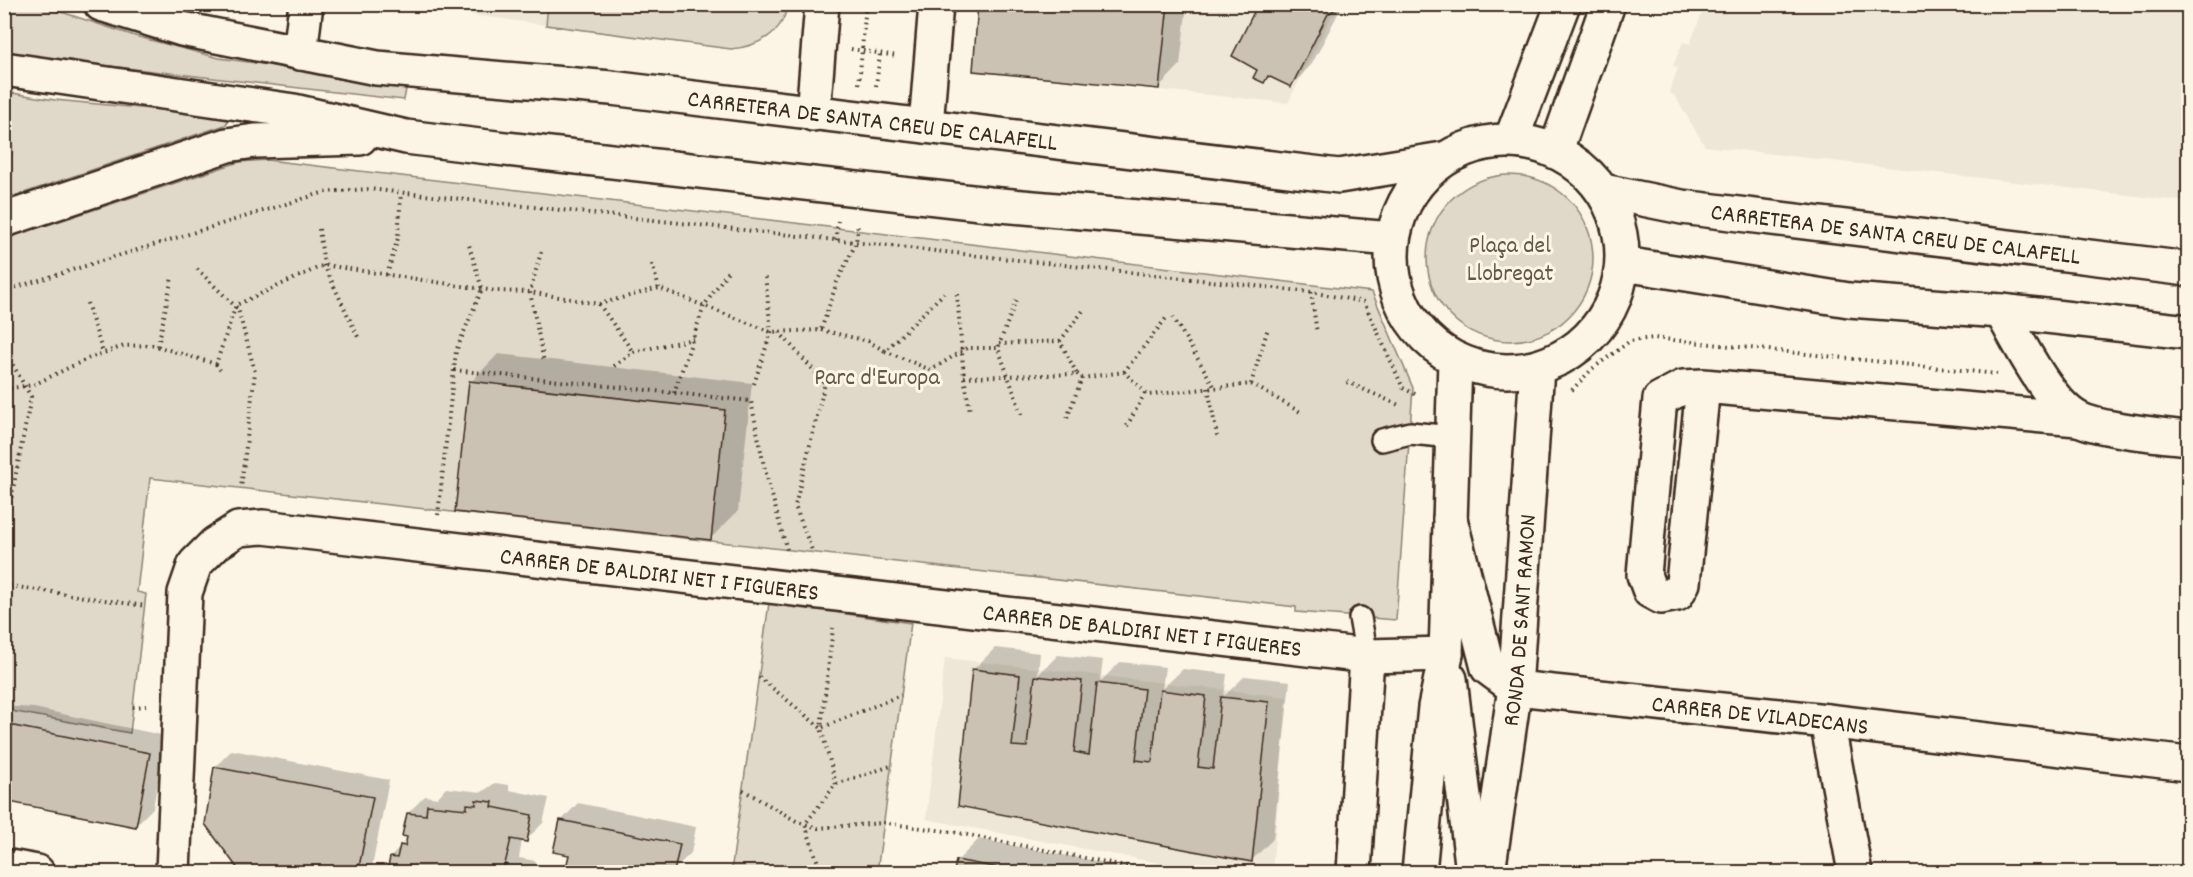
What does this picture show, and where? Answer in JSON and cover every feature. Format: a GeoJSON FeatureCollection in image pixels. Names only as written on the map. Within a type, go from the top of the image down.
{"type":"FeatureCollection","features":[{"type":"Feature","properties":{"kind":"street","name":"CARRETERA DE SANTA CREU DE CALAFELL"},"geometry":{"type":"LineString","coordinates":[[101,4],[182,29],[377,68],[611,88],[1339,176],[1443,159]]}},
{"type":"Feature","properties":{"kind":"street"},"geometry":{"type":"LineString","coordinates":[[300,53],[306,4]]}},
{"type":"Feature","properties":{"kind":"street"},"geometry":{"type":"LineString","coordinates":[[813,114],[822,4]]}},
{"type":"Feature","properties":{"kind":"street"},"geometry":{"type":"LineString","coordinates":[[926,126],[936,4]]}},
{"type":"Feature","properties":{"kind":"street"},"geometry":{"type":"LineString","coordinates":[[1511,140],[1563,4]]}},
{"type":"Feature","properties":{"kind":"street"},"geometry":{"type":"LineString","coordinates":[[1556,150],[1608,4]]}},
{"type":"Feature","properties":{"kind":"street"},"geometry":{"type":"LineString","coordinates":[[4,69],[294,111],[406,137],[989,204],[1392,239]]}},
{"type":"Feature","properties":{"kind":"street"},"geometry":{"type":"LineString","coordinates":[[4,220],[227,145],[255,141],[406,137]]}},
{"type":"Feature","properties":{"kind":"street"},"geometry":{"type":"LineString","coordinates":[[1511,140],[1556,150],[1581,166],[1603,191],[1619,223],[1624,264],[1614,304],[1591,338],[1552,364],[1537,369],[1492,371],[1455,360],[1436,348],[1403,308],[1394,280],[1392,239],[1404,204],[1414,186],[1443,159],[1474,145],[1511,140]]}},
{"type":"Feature","properties":{"kind":"street","name":"CARRETERA DE SANTA CREU DE CALAFELL"},"geometry":{"type":"LineString","coordinates":[[1603,191],[1682,207],[2188,269]]}},
{"type":"Feature","properties":{"kind":"street"},"geometry":{"type":"LineString","coordinates":[[1624,264],[1849,300],[2001,311],[2188,332]]}},
{"type":"Feature","properties":{"kind":"street"},"geometry":{"type":"LineString","coordinates":[[2001,311],[2045,387],[2079,419]]}},
{"type":"Feature","properties":{"kind":"street"},"geometry":{"type":"LineString","coordinates":[[1455,360],[1446,654],[1473,873]]}},
{"type":"Feature","properties":{"kind":"street","name":"RONDA DE SANT RAMON"},"geometry":{"type":"LineString","coordinates":[[1488,873],[1515,688],[1537,369]]}},
{"type":"Feature","properties":{"kind":"street"},"geometry":{"type":"LineString","coordinates":[[1703,386],[1683,583],[1677,594],[1661,597],[1650,591],[1644,575],[1660,399],[1683,387],[1703,386],[2079,419],[2124,429],[2188,438]]}},
{"type":"Feature","properties":{"kind":"street"},"geometry":{"type":"LineString","coordinates":[[1450,519],[1488,668],[1515,688]]}},
{"type":"Feature","properties":{"kind":"street","name":"CARRER DE BALDIRI NET I FIGUERES"},"geometry":{"type":"LineString","coordinates":[[173,873],[185,593],[195,564],[215,544],[238,529],[263,527],[1367,656],[1446,654]]}},
{"type":"Feature","properties":{"kind":"street"},"geometry":{"type":"LineString","coordinates":[[1419,873],[1435,707],[1446,654]]}},
{"type":"Feature","properties":{"kind":"street"},"geometry":{"type":"LineString","coordinates":[[1354,873],[1367,656]]}},
{"type":"Feature","properties":{"kind":"street","name":"CARRER DE VILADECANS"},"geometry":{"type":"LineString","coordinates":[[1515,688],[1827,721],[2188,764]]}},
{"type":"Feature","properties":{"kind":"street"},"geometry":{"type":"LineString","coordinates":[[1827,721],[1855,873]]}},
{"type":"Feature","properties":{"kind":"street"},"geometry":{"type":"LineString","coordinates":[[4,866],[37,873]]}},
{"type":"Feature","properties":{"kind":"lane"},"geometry":{"type":"LineString","coordinates":[[1382,440],[1410,433],[1453,437]]}},
{"type":"Feature","properties":{"kind":"lane"},"geometry":{"type":"LineString","coordinates":[[1360,618],[1367,656]]}},
{"type":"Feature","properties":{"kind":"path"},"geometry":{"type":"LineString","coordinates":[[858,89],[866,4]]}},
{"type":"Feature","properties":{"kind":"path"},"geometry":{"type":"LineString","coordinates":[[842,48],[908,58]]}},
{"type":"Feature","properties":{"kind":"path"},"geometry":{"type":"LineString","coordinates":[[874,97],[880,54]]}},
{"type":"Feature","properties":{"kind":"path"},"geometry":{"type":"LineString","coordinates":[[4,291],[325,192],[369,189],[1311,292],[1317,333]]}},
{"type":"Feature","properties":{"kind":"path"},"geometry":{"type":"LineString","coordinates":[[387,275],[398,238],[401,193]]}},
{"type":"Feature","properties":{"kind":"path"},"geometry":{"type":"LineString","coordinates":[[836,240],[838,223]]}},
{"type":"Feature","properties":{"kind":"path"},"geometry":{"type":"LineString","coordinates":[[821,330],[837,282],[856,243],[858,223]]}},
{"type":"Feature","properties":{"kind":"path"},"geometry":{"type":"LineString","coordinates":[[318,230],[324,265],[359,339]]}},
{"type":"Feature","properties":{"kind":"path"},"geometry":{"type":"LineString","coordinates":[[438,510],[456,351],[482,289],[469,245]]}},
{"type":"Feature","properties":{"kind":"path"},"geometry":{"type":"LineString","coordinates":[[541,252],[530,292],[544,362]]}},
{"type":"Feature","properties":{"kind":"path"},"geometry":{"type":"LineString","coordinates":[[652,264],[658,288]]}},
{"type":"Feature","properties":{"kind":"path"},"geometry":{"type":"LineString","coordinates":[[216,364],[236,305],[324,265],[482,289],[530,292],[599,304],[658,288],[771,332],[821,330],[868,341],[885,351],[931,370],[963,350],[1060,341],[1085,308]]}},
{"type":"Feature","properties":{"kind":"path"},"geometry":{"type":"LineString","coordinates":[[197,269],[236,305],[255,372],[241,488]]}},
{"type":"Feature","properties":{"kind":"path"},"geometry":{"type":"LineString","coordinates":[[674,393],[704,306],[728,271]]}},
{"type":"Feature","properties":{"kind":"path"},"geometry":{"type":"LineString","coordinates":[[754,384],[771,332],[765,275]]}},
{"type":"Feature","properties":{"kind":"path"},"geometry":{"type":"LineString","coordinates":[[158,346],[172,277]]}},
{"type":"Feature","properties":{"kind":"path"},"geometry":{"type":"LineString","coordinates":[[885,351],[944,293]]}},
{"type":"Feature","properties":{"kind":"path"},"geometry":{"type":"LineString","coordinates":[[957,294],[964,377],[970,411]]}},
{"type":"Feature","properties":{"kind":"path"},"geometry":{"type":"LineString","coordinates":[[1016,300],[999,346],[1022,415]]}},
{"type":"Feature","properties":{"kind":"path"},"geometry":{"type":"LineString","coordinates":[[87,303],[103,353]]}},
{"type":"Feature","properties":{"kind":"path"},"geometry":{"type":"LineString","coordinates":[[599,304],[633,351]]}},
{"type":"Feature","properties":{"kind":"path"},"geometry":{"type":"LineString","coordinates":[[1060,341],[1077,374],[1082,378],[1124,372],[1170,317],[1215,388]]}},
{"type":"Feature","properties":{"kind":"path"},"geometry":{"type":"LineString","coordinates":[[1251,384],[1268,328]]}},
{"type":"Feature","properties":{"kind":"path"},"geometry":{"type":"LineString","coordinates":[[778,332],[825,383],[795,506],[813,553]]}},
{"type":"Feature","properties":{"kind":"path"},"geometry":{"type":"LineString","coordinates":[[614,366],[633,351],[693,339]]}},
{"type":"Feature","properties":{"kind":"path"},"geometry":{"type":"LineString","coordinates":[[4,389],[33,385],[58,371],[124,346],[158,346],[216,364],[220,370]]}},
{"type":"Feature","properties":{"kind":"path"},"geometry":{"type":"LineString","coordinates":[[4,349],[31,397],[4,535]]}},
{"type":"Feature","properties":{"kind":"path"},"geometry":{"type":"LineString","coordinates":[[454,370],[751,401],[764,466],[789,550],[786,587]]}},
{"type":"Feature","properties":{"kind":"path"},"geometry":{"type":"LineString","coordinates":[[1124,372],[1148,395],[1251,384],[1302,413]]}},
{"type":"Feature","properties":{"kind":"path"},"geometry":{"type":"LineString","coordinates":[[964,377],[1077,374]]}},
{"type":"Feature","properties":{"kind":"path"},"geometry":{"type":"LineString","coordinates":[[1067,418],[1082,378]]}},
{"type":"Feature","properties":{"kind":"path"},"geometry":{"type":"LineString","coordinates":[[1347,382],[1411,410]]}},
{"type":"Feature","properties":{"kind":"path"},"geometry":{"type":"LineString","coordinates":[[1208,388],[1217,436]]}},
{"type":"Feature","properties":{"kind":"path"},"geometry":{"type":"LineString","coordinates":[[1127,426],[1145,393]]}},
{"type":"Feature","properties":{"kind":"path"},"geometry":{"type":"LineString","coordinates":[[4,585],[145,606]]}},
{"type":"Feature","properties":{"kind":"path"},"geometry":{"type":"LineString","coordinates":[[833,624],[821,728],[836,784]]}},
{"type":"Feature","properties":{"kind":"path"},"geometry":{"type":"LineString","coordinates":[[759,677],[821,728]]}},
{"type":"Feature","properties":{"kind":"path"},"geometry":{"type":"LineString","coordinates":[[821,728],[901,695]]}},
{"type":"Feature","properties":{"kind":"path"},"geometry":{"type":"LineString","coordinates":[[805,824],[836,784],[891,766]]}},
{"type":"Feature","properties":{"kind":"path"},"geometry":{"type":"LineString","coordinates":[[743,790],[805,824],[818,828],[884,823],[953,832],[1156,873]]}},
{"type":"Feature","properties":{"kind":"path"},"geometry":{"type":"LineString","coordinates":[[805,824],[821,873]]}},
{"type":"Feature","properties":{"kind":"shaded area"},"geometry":{"type":"Polygon","coordinates":[[[397,5],[548,5],[546,25],[397,5]]]}},
{"type":"Feature","properties":{"kind":"shaded area"},"geometry":{"type":"Polygon","coordinates":[[[978,5],[1378,5],[1348,6],[1331,17],[1288,103],[973,71],[978,5]]]}},
{"type":"Feature","properties":{"kind":"shaded area"},"geometry":{"type":"Polygon","coordinates":[[[1705,5],[2188,5],[2188,202],[1705,146],[1674,95],[1669,93],[1678,68],[1673,66],[1683,42],[1690,44],[1705,5]]]}},
{"type":"Feature","properties":{"kind":"shaded area"},"geometry":{"type":"Polygon","coordinates":[[[945,658],[1287,697],[1272,872],[1207,872],[926,819],[945,658]]]}},
{"type":"Feature","properties":{"kind":"green space"},"geometry":{"type":"Polygon","coordinates":[[[548,4],[787,5],[785,15],[775,31],[759,42],[731,49],[546,25],[548,4]]]}},
{"type":"Feature","properties":{"kind":"green space"},"geometry":{"type":"Polygon","coordinates":[[[4,5],[40,5],[135,36],[219,58],[407,84],[404,100],[4,54],[4,5]]]}},
{"type":"Feature","properties":{"kind":"green space"},"geometry":{"type":"Polygon","coordinates":[[[12,93],[55,100],[225,116],[229,120],[225,125],[15,196],[8,194],[6,189],[12,151],[9,99],[12,93]]]}},
{"type":"Feature","properties":{"kind":"green space","name":"Parc d'Europa"},"geometry":{"type":"Polygon","coordinates":[[[267,160],[1372,292],[1413,388],[1396,620],[1296,612],[1296,607],[1279,605],[150,478],[137,592],[146,594],[130,733],[5,710],[5,239],[239,162],[267,160]]]}},
{"type":"Feature","properties":{"kind":"green space","name":"Plaça del Llobregat"},"geometry":{"type":"Polygon","coordinates":[[[1510,175],[1526,176],[1542,181],[1569,199],[1587,226],[1592,242],[1592,274],[1587,290],[1569,317],[1542,335],[1526,340],[1510,341],[1494,340],[1478,335],[1451,317],[1433,290],[1428,274],[1427,258],[1428,242],[1433,226],[1451,199],[1478,181],[1494,176],[1510,175]]]}},
{"type":"Feature","properties":{"kind":"green space"},"geometry":{"type":"Polygon","coordinates":[[[769,603],[911,623],[877,872],[731,872],[769,603]]]}},
{"type":"Feature","properties":{"kind":"building"},"geometry":{"type":"Polygon","coordinates":[[[978,4],[1168,4],[1159,89],[973,71],[978,4]]]}},
{"type":"Feature","properties":{"kind":"building"},"geometry":{"type":"Polygon","coordinates":[[[1258,4],[1343,4],[1328,14],[1291,87],[1268,76],[1264,83],[1253,78],[1257,70],[1232,56],[1258,4]]]}},
{"type":"Feature","properties":{"kind":"building"},"geometry":{"type":"Polygon","coordinates":[[[469,381],[725,410],[711,540],[455,512],[469,381]]]}},
{"type":"Feature","properties":{"kind":"building"},"geometry":{"type":"Polygon","coordinates":[[[972,669],[1020,675],[1012,746],[1027,747],[1035,676],[1082,681],[1074,752],[1089,755],[1097,683],[1144,689],[1136,760],[1152,762],[1160,690],[1206,696],[1198,767],[1213,769],[1221,697],[1269,702],[1252,862],[958,806],[972,669]]]}},
{"type":"Feature","properties":{"kind":"building"},"geometry":{"type":"Polygon","coordinates":[[[4,724],[150,753],[136,827],[4,801],[4,724]]]}},
{"type":"Feature","properties":{"kind":"building"},"geometry":{"type":"Polygon","coordinates":[[[214,767],[373,797],[358,872],[257,872],[238,869],[205,824],[214,767]]]}},
{"type":"Feature","properties":{"kind":"building"},"geometry":{"type":"Polygon","coordinates":[[[476,800],[493,802],[492,807],[532,815],[527,842],[511,839],[503,872],[387,872],[390,857],[397,858],[400,845],[405,846],[407,837],[402,836],[407,813],[426,815],[427,805],[467,809],[467,804],[476,805],[476,800]]]}},
{"type":"Feature","properties":{"kind":"building"},"geometry":{"type":"Polygon","coordinates":[[[560,820],[680,844],[674,872],[654,868],[653,872],[565,872],[569,855],[553,852],[560,820]]]}},
{"type":"Feature","properties":{"kind":"building"},"geometry":{"type":"Polygon","coordinates":[[[956,860],[1021,872],[954,872],[956,860]]]}}]}
